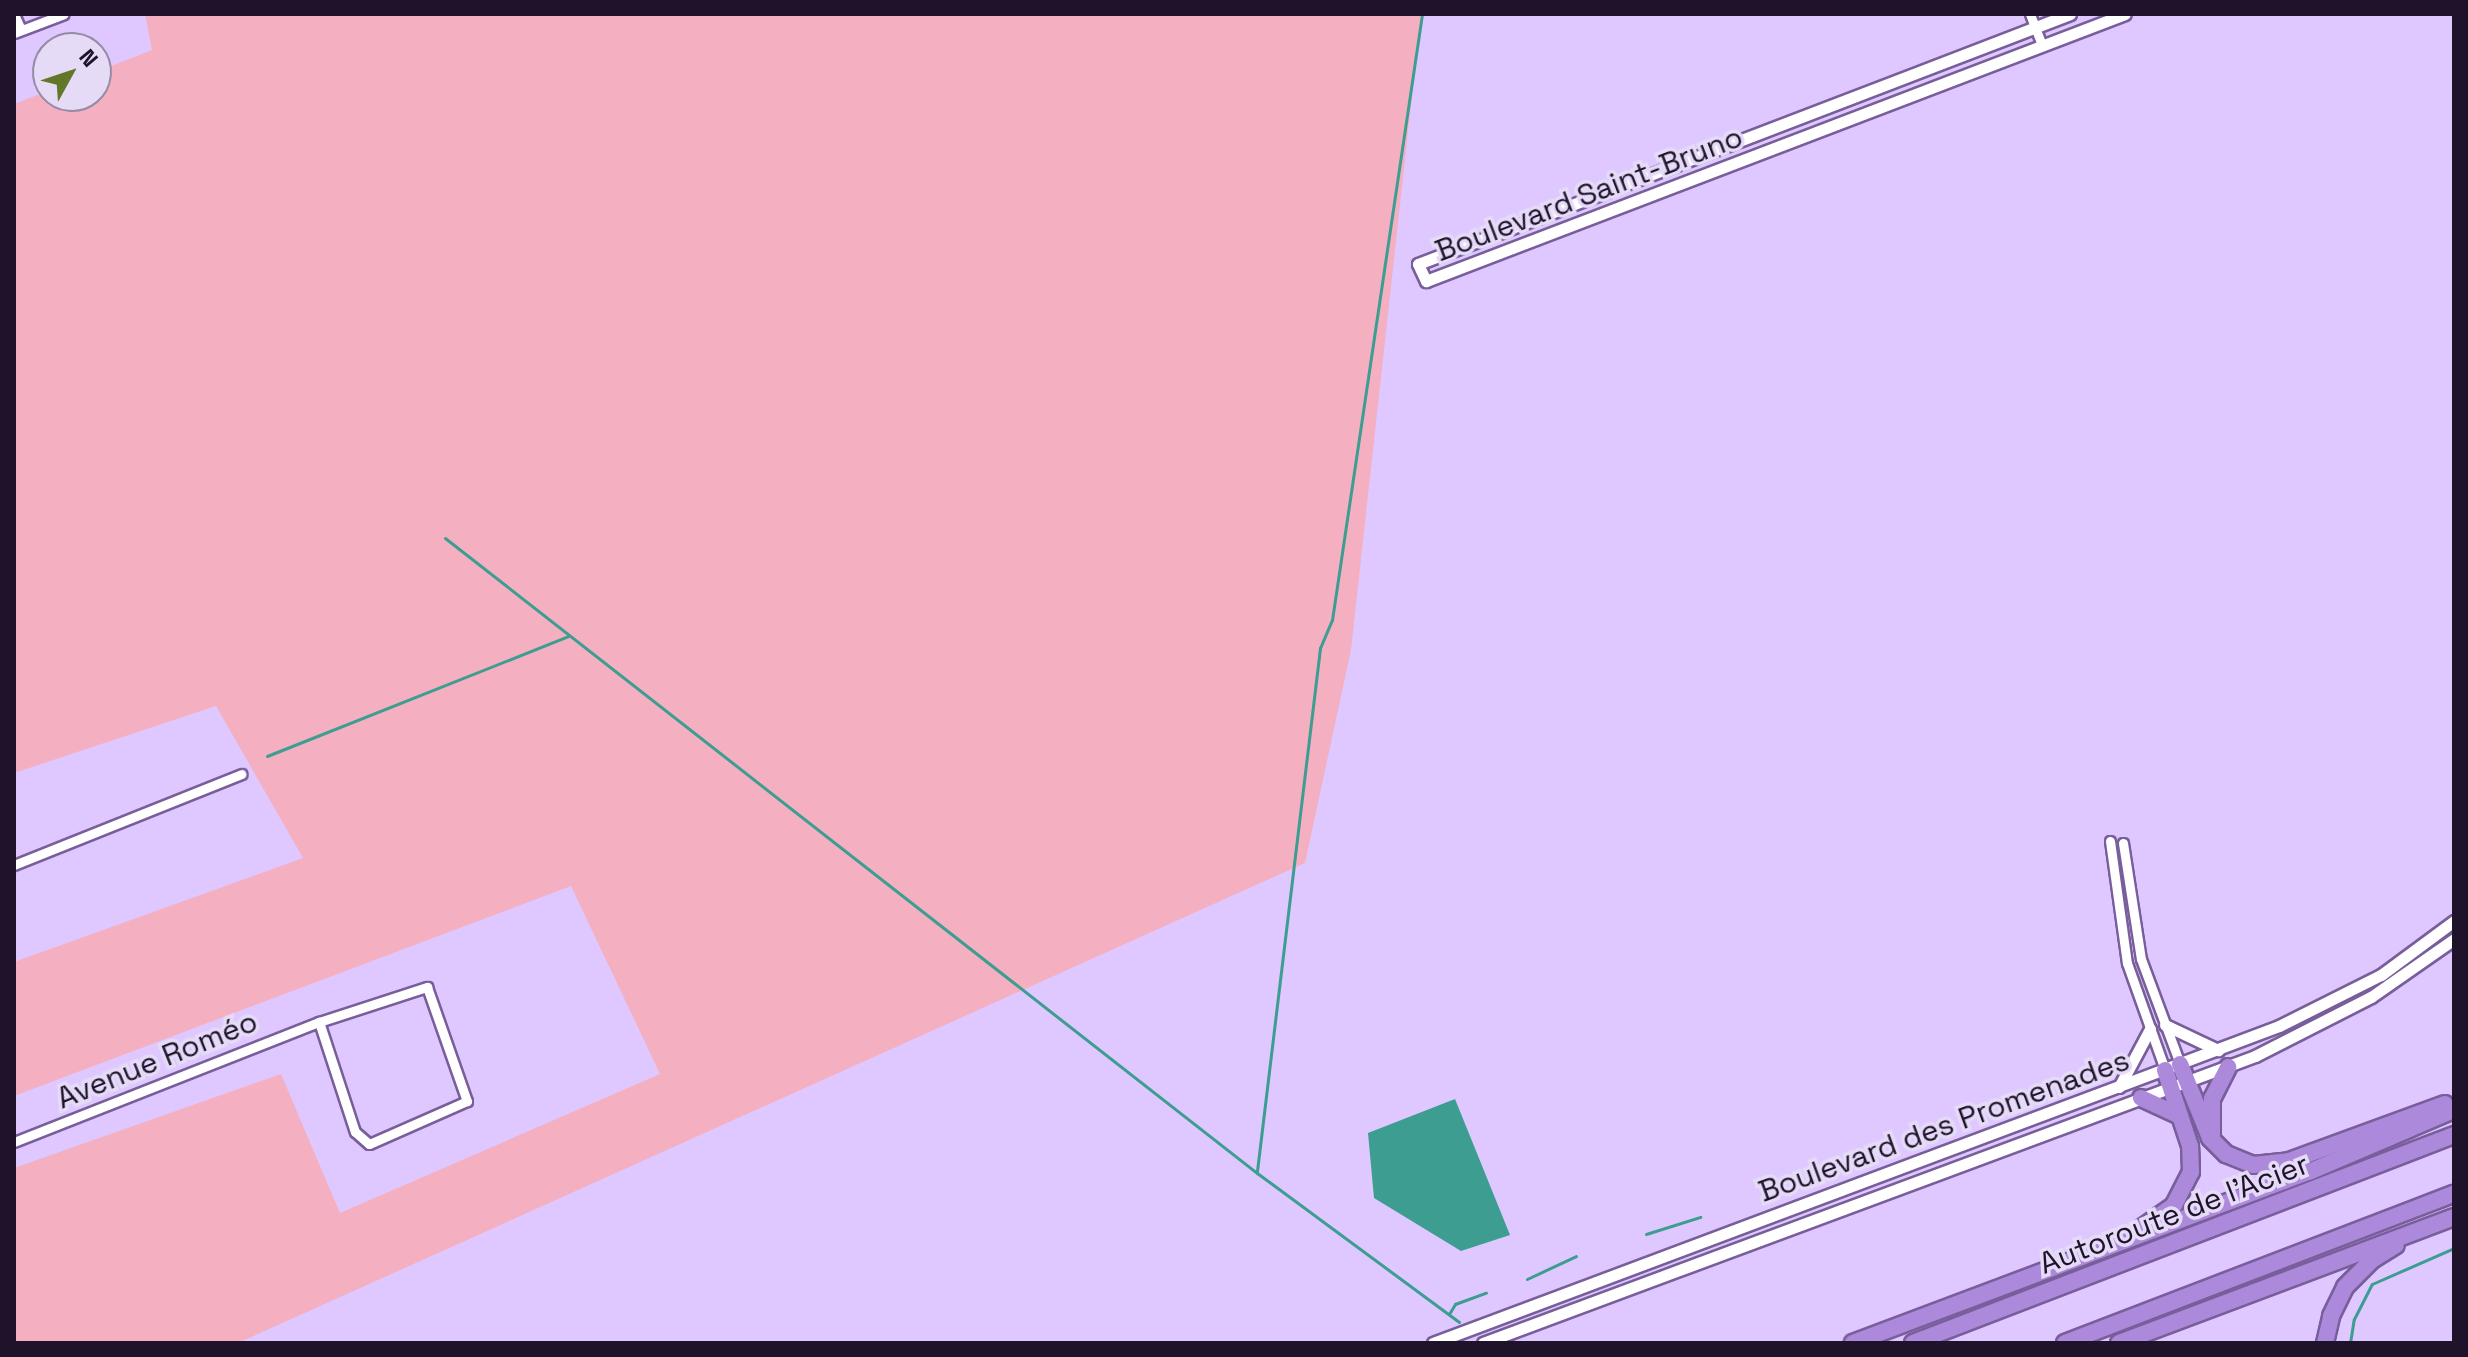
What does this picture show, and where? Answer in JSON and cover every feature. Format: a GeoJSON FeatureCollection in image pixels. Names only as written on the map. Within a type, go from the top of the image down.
{"type":"FeatureCollection","features":[{"type":"Feature","properties":{"kind":"highway"},"geometry":{"type":"LineString","coordinates":[[2129,1237],[2169,1210],[2187,1184],[2191,1153],[2180,1116],[2178,1085],[2173,1067]]}},
{"type":"Feature","properties":{"kind":"highway"},"geometry":{"type":"LineString","coordinates":[[2218,1147],[2211,1105],[2228,1067]]}},
{"type":"Feature","properties":{"kind":"highway"},"geometry":{"type":"LineString","coordinates":[[2178,1085],[2218,1147],[2242,1162],[2277,1164],[2454,1101]]}},
{"type":"Feature","properties":{"kind":"highway"},"geometry":{"type":"LineString","coordinates":[[2141,1098],[2180,1116]]}},
{"type":"Feature","properties":{"kind":"highway"},"geometry":{"type":"LineString","coordinates":[[1853,1343],[2323,1166],[2454,1110]]}},
{"type":"Feature","properties":{"kind":"highway","name":"Autoroute de l'Acier"},"geometry":{"type":"LineString","coordinates":[[1913,1343],[2454,1135]]}},
{"type":"Feature","properties":{"kind":"highway"},"geometry":{"type":"LineString","coordinates":[[2065,1343],[2454,1194]]}},
{"type":"Feature","properties":{"kind":"highway"},"geometry":{"type":"LineString","coordinates":[[2119,1343],[2454,1217]]}},
{"type":"Feature","properties":{"kind":"highway"},"geometry":{"type":"LineString","coordinates":[[2325,1343],[2334,1306],[2351,1280],[2372,1260],[2421,1230]]}},
{"type":"Feature","properties":{"kind":"street"},"geometry":{"type":"LineString","coordinates":[[14,14],[18,32],[64,14]]}},
{"type":"Feature","properties":{"kind":"street"},"geometry":{"type":"LineString","coordinates":[[2030,14],[2042,46]]}},
{"type":"Feature","properties":{"kind":"street","name":"Boulevard Saint-Bruno"},"geometry":{"type":"LineString","coordinates":[[2070,14],[1418,264],[1426,281],[2125,14]]}},
{"type":"Feature","properties":{"kind":"street"},"geometry":{"type":"LineString","coordinates":[[2056,17],[2064,38]]}},
{"type":"Feature","properties":{"kind":"street"},"geometry":{"type":"LineString","coordinates":[[1460,248],[1468,266]]}},
{"type":"Feature","properties":{"kind":"street"},"geometry":{"type":"LineString","coordinates":[[14,865],[241,774]]}},
{"type":"Feature","properties":{"kind":"street"},"geometry":{"type":"LineString","coordinates":[[2110,841],[2127,963],[2150,1029],[2173,1067]]}},
{"type":"Feature","properties":{"kind":"street"},"geometry":{"type":"LineString","coordinates":[[2123,843],[2141,959],[2165,1025],[2173,1067]]}},
{"type":"Feature","properties":{"kind":"street","name":"Boulevard des Promenades"},"geometry":{"type":"LineString","coordinates":[[1433,1343],[2218,1050],[2342,997],[2392,968],[2454,921]]}},
{"type":"Feature","properties":{"kind":"street","name":"Boulevard des Promenades"},"geometry":{"type":"LineString","coordinates":[[1483,1343],[2228,1067],[2371,997],[2454,939]]}},
{"type":"Feature","properties":{"kind":"street","name":"Avenue Roméo"},"geometry":{"type":"LineString","coordinates":[[14,1142],[319,1022],[427,987],[467,1101],[369,1144],[355,1132],[319,1022]]}},
{"type":"Feature","properties":{"kind":"street"},"geometry":{"type":"LineString","coordinates":[[2165,1025],[2218,1050]]}},
{"type":"Feature","properties":{"kind":"street"},"geometry":{"type":"LineString","coordinates":[[2119,1087],[2150,1029]]}},
{"type":"Feature","properties":{"kind":"shaded area"},"geometry":{"type":"Polygon","coordinates":[[[145,14],[1421,14],[1351,650],[1305,863],[238,1343],[14,1343],[14,1168],[281,1074],[340,1213],[660,1074],[571,886],[14,1096],[14,962],[303,858],[216,706],[14,773],[14,104],[32,97],[32,112],[112,112],[112,66],[152,50],[145,14]]]}},
{"type":"Feature","properties":{"kind":"shaded area"},"geometry":{"type":"Polygon","coordinates":[[[1455,1099],[1510,1235],[1461,1251],[1374,1198],[1368,1133],[1455,1099]]]}},
{"type":"Feature","properties":{"kind":"waterway"},"geometry":{"type":"LineString","coordinates":[[1257,1171],[1320,648],[1332,620],[1422,14]]}},
{"type":"Feature","properties":{"kind":"waterway"},"geometry":{"type":"LineString","coordinates":[[445,538],[1257,1173],[1459,1322]]}},
{"type":"Feature","properties":{"kind":"waterway"},"geometry":{"type":"LineString","coordinates":[[267,756],[568,636]]}},
{"type":"Feature","properties":{"kind":"waterway"},"geometry":{"type":"LineString","coordinates":[[1646,1234],[1700,1217]]}},
{"type":"Feature","properties":{"kind":"waterway"},"geometry":{"type":"LineString","coordinates":[[2350,1343],[2354,1319],[2372,1284],[2454,1248]]}},
{"type":"Feature","properties":{"kind":"waterway"},"geometry":{"type":"LineString","coordinates":[[1527,1279],[1576,1256]]}},
{"type":"Feature","properties":{"kind":"waterway"},"geometry":{"type":"LineString","coordinates":[[1449,1314],[1455,1304],[1486,1293]]}}]}
